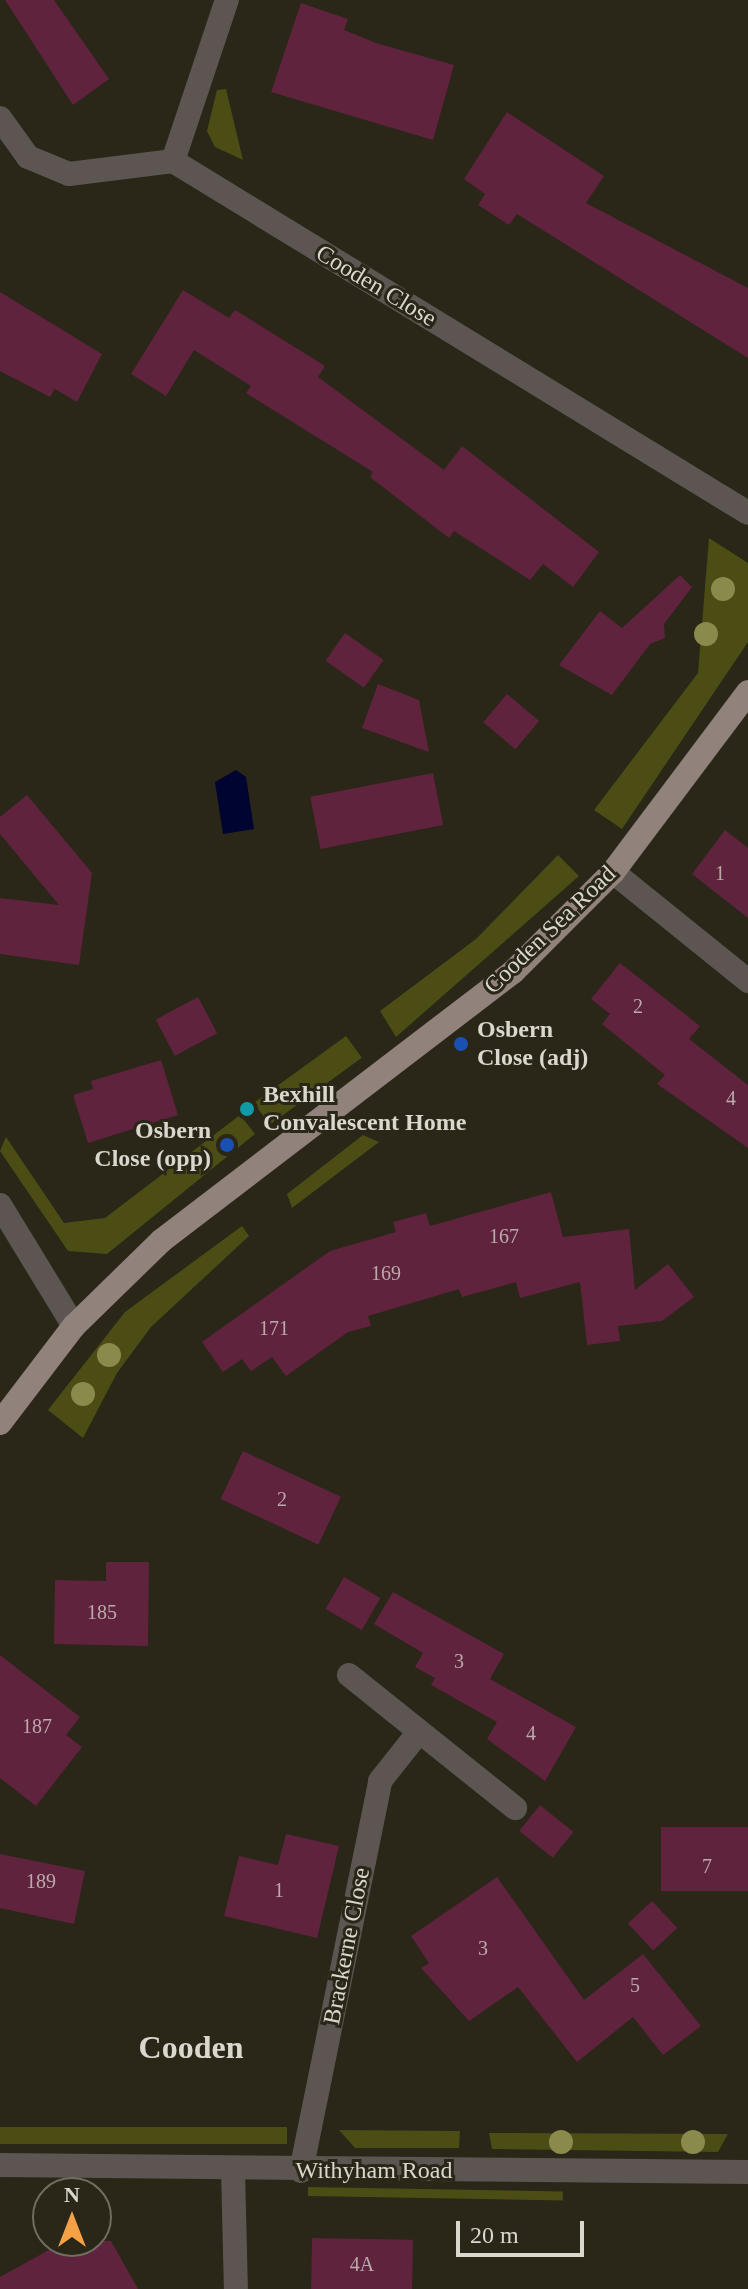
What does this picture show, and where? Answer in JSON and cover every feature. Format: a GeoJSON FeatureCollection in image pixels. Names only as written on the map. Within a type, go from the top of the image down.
{"type":"FeatureCollection","features":[{"type":"Feature","properties":{"kind":"main road","name":"Cooden Sea Road"},"geometry":{"type":"LineString","coordinates":[[0,1423],[74,1326],[161,1241],[513,972],[613,872],[748,692]]}},
{"type":"Feature","properties":{"kind":"street"},"geometry":{"type":"LineString","coordinates":[[0,118],[28,157],[69,174],[173,161],[227,0]]}},
{"type":"Feature","properties":{"kind":"street","name":"Cooden Close"},"geometry":{"type":"LineString","coordinates":[[173,161],[748,513]]}},
{"type":"Feature","properties":{"kind":"street"},"geometry":{"type":"LineString","coordinates":[[613,872],[748,981]]}},
{"type":"Feature","properties":{"kind":"street"},"geometry":{"type":"LineString","coordinates":[[0,1205],[74,1326]]}},
{"type":"Feature","properties":{"kind":"street"},"geometry":{"type":"LineString","coordinates":[[349,1675],[515,1808]]}},
{"type":"Feature","properties":{"kind":"street","name":"Brackerne Close"},"geometry":{"type":"LineString","coordinates":[[301,2171],[380,1781],[418,1733]]}},
{"type":"Feature","properties":{"kind":"street","name":"Withyham Road"},"geometry":{"type":"LineString","coordinates":[[0,2165],[301,2171],[748,2172]]}},
{"type":"Feature","properties":{"kind":"street"},"geometry":{"type":"LineString","coordinates":[[233,2170],[236,2289]]}},
{"type":"Feature","properties":{"kind":"shaded area"},"geometry":{"type":"Polygon","coordinates":[[[226,89],[243,160],[215,147],[207,131],[217,90],[226,89]]]}},
{"type":"Feature","properties":{"kind":"shaded area"},"geometry":{"type":"Polygon","coordinates":[[[709,538],[748,563],[748,642],[622,829],[594,810],[698,673],[709,538]]]}},
{"type":"Feature","properties":{"kind":"shaded area"},"geometry":{"type":"Polygon","coordinates":[[[558,855],[579,876],[396,1037],[380,1011],[476,939],[558,855]]]}},
{"type":"Feature","properties":{"kind":"shaded area"},"geometry":{"type":"Polygon","coordinates":[[[346,1036],[362,1058],[270,1125],[254,1103],[346,1036]]]}},
{"type":"Feature","properties":{"kind":"shaded area"},"geometry":{"type":"Polygon","coordinates":[[[240,1115],[255,1134],[107,1254],[68,1251],[0,1151],[6,1137],[64,1223],[105,1218],[240,1115]]]}},
{"type":"Feature","properties":{"kind":"shaded area"},"geometry":{"type":"Polygon","coordinates":[[[363,1135],[379,1142],[292,1208],[287,1194],[363,1135]]]}},
{"type":"Feature","properties":{"kind":"shaded area"},"geometry":{"type":"Polygon","coordinates":[[[242,1226],[249,1236],[151,1327],[117,1373],[83,1438],[48,1410],[125,1312],[242,1226]]]}},
{"type":"Feature","properties":{"kind":"shaded area"},"geometry":{"type":"Polygon","coordinates":[[[0,2127],[287,2127],[287,2144],[0,2144],[0,2127]]]}},
{"type":"Feature","properties":{"kind":"shaded area"},"geometry":{"type":"Polygon","coordinates":[[[339,2130],[460,2131],[459,2148],[355,2148],[339,2130]]]}},
{"type":"Feature","properties":{"kind":"shaded area"},"geometry":{"type":"Polygon","coordinates":[[[489,2133],[728,2134],[718,2152],[492,2149],[489,2133]]]}},
{"type":"Feature","properties":{"kind":"shaded area"},"geometry":{"type":"Polygon","coordinates":[[[308,2187],[563,2191],[563,2200],[308,2196],[308,2187]]]}},
{"type":"Feature","properties":{"kind":"water"},"geometry":{"type":"Polygon","coordinates":[[[236,770],[246,777],[254,829],[223,834],[215,782],[236,770]]]}},
{"type":"Feature","properties":{"kind":"building"},"geometry":{"type":"Polygon","coordinates":[[[5,0],[54,0],[109,79],[73,105],[5,0]]]}},
{"type":"Feature","properties":{"kind":"building"},"geometry":{"type":"Polygon","coordinates":[[[301,3],[348,19],[344,30],[376,43],[454,65],[433,140],[271,92],[301,3]]]}},
{"type":"Feature","properties":{"kind":"building"},"geometry":{"type":"Polygon","coordinates":[[[507,112],[604,176],[586,203],[748,288],[748,358],[517,214],[509,225],[478,205],[485,194],[464,179],[507,112]]]}},
{"type":"Feature","properties":{"kind":"building"},"geometry":{"type":"Polygon","coordinates":[[[183,290],[229,318],[235,310],[325,366],[318,377],[444,470],[462,446],[599,552],[573,587],[543,564],[530,580],[454,531],[449,538],[370,477],[373,472],[246,393],[251,386],[194,350],[166,396],[131,374],[183,290]]]}},
{"type":"Feature","properties":{"kind":"building"},"geometry":{"type":"Polygon","coordinates":[[[0,292],[102,354],[77,402],[55,389],[50,397],[0,371],[0,292]]]}},
{"type":"Feature","properties":{"kind":"building"},"geometry":{"type":"Polygon","coordinates":[[[680,575],[692,587],[664,624],[665,638],[650,644],[612,695],[559,665],[600,611],[622,628],[680,575]]]}},
{"type":"Feature","properties":{"kind":"building"},"geometry":{"type":"Polygon","coordinates":[[[345,633],[384,660],[364,688],[325,661],[345,633]]]}},
{"type":"Feature","properties":{"kind":"building"},"geometry":{"type":"Polygon","coordinates":[[[378,684],[419,700],[429,752],[362,728],[378,684]]]}},
{"type":"Feature","properties":{"kind":"building"},"geometry":{"type":"Polygon","coordinates":[[[507,694],[539,721],[515,749],[483,722],[507,694]]]}},
{"type":"Feature","properties":{"kind":"building"},"geometry":{"type":"Polygon","coordinates":[[[433,773],[443,825],[320,849],[310,797],[433,773]]]}},
{"type":"Feature","properties":{"kind":"building"},"geometry":{"type":"Polygon","coordinates":[[[27,795],[92,873],[79,965],[0,954],[0,898],[59,905],[0,834],[0,817],[27,795]]]}},
{"type":"Feature","properties":{"kind":"building"},"geometry":{"type":"Polygon","coordinates":[[[725,830],[748,848],[748,918],[692,874],[725,830]]]}},
{"type":"Feature","properties":{"kind":"building"},"geometry":{"type":"Polygon","coordinates":[[[620,963],[700,1026],[689,1039],[748,1085],[748,1148],[657,1084],[665,1075],[602,1024],[610,1014],[591,999],[620,963]]]}},
{"type":"Feature","properties":{"kind":"building"},"geometry":{"type":"Polygon","coordinates":[[[198,997],[217,1033],[175,1056],[156,1020],[198,997]]]}},
{"type":"Feature","properties":{"kind":"building"},"geometry":{"type":"Polygon","coordinates":[[[161,1060],[178,1115],[88,1143],[73,1095],[93,1089],[91,1081],[161,1060]]]}},
{"type":"Feature","properties":{"kind":"building"},"geometry":{"type":"Polygon","coordinates":[[[551,1192],[563,1237],[629,1229],[635,1290],[668,1264],[694,1297],[662,1321],[618,1326],[620,1341],[587,1345],[580,1282],[520,1298],[516,1282],[462,1297],[459,1289],[368,1316],[371,1326],[348,1332],[286,1376],[272,1357],[251,1371],[242,1359],[223,1372],[202,1342],[330,1251],[396,1232],[393,1222],[426,1213],[430,1226],[551,1192]]]}},
{"type":"Feature","properties":{"kind":"building"},"geometry":{"type":"Polygon","coordinates":[[[243,1451],[341,1497],[318,1545],[221,1499],[243,1451]]]}},
{"type":"Feature","properties":{"kind":"building"},"geometry":{"type":"Polygon","coordinates":[[[106,1562],[149,1562],[148,1646],[54,1644],[55,1580],[106,1581],[106,1562]]]}},
{"type":"Feature","properties":{"kind":"building"},"geometry":{"type":"Polygon","coordinates":[[[344,1577],[380,1598],[362,1630],[326,1609],[344,1577]]]}},
{"type":"Feature","properties":{"kind":"building"},"geometry":{"type":"Polygon","coordinates":[[[393,1592],[504,1654],[490,1679],[576,1727],[545,1781],[487,1739],[497,1722],[431,1685],[435,1678],[415,1667],[423,1653],[374,1624],[393,1592]]]}},
{"type":"Feature","properties":{"kind":"building"},"geometry":{"type":"Polygon","coordinates":[[[0,1655],[80,1717],[66,1735],[82,1747],[36,1806],[0,1778],[0,1655]]]}},
{"type":"Feature","properties":{"kind":"building"},"geometry":{"type":"Polygon","coordinates":[[[540,1805],[573,1832],[553,1858],[519,1831],[540,1805]]]}},
{"type":"Feature","properties":{"kind":"building"},"geometry":{"type":"Polygon","coordinates":[[[661,1827],[748,1827],[748,1891],[661,1891],[661,1827]]]}},
{"type":"Feature","properties":{"kind":"building"},"geometry":{"type":"Polygon","coordinates":[[[286,1834],[339,1846],[317,1938],[224,1916],[239,1856],[278,1865],[286,1834]]]}},
{"type":"Feature","properties":{"kind":"building"},"geometry":{"type":"Polygon","coordinates":[[[0,1854],[85,1871],[74,1924],[0,1908],[0,1854]]]}},
{"type":"Feature","properties":{"kind":"building"},"geometry":{"type":"Polygon","coordinates":[[[497,1877],[584,2000],[643,1954],[701,2026],[663,2055],[633,2017],[577,2062],[518,1987],[469,2021],[421,1968],[429,1963],[411,1936],[497,1877]]]}},
{"type":"Feature","properties":{"kind":"building"},"geometry":{"type":"Polygon","coordinates":[[[652,1901],[677,1928],[653,1951],[628,1924],[652,1901]]]}},
{"type":"Feature","properties":{"kind":"building"},"geometry":{"type":"Polygon","coordinates":[[[312,2238],[413,2240],[412,2289],[311,2289],[312,2238]]]}},
{"type":"Feature","properties":{"kind":"building"},"geometry":{"type":"Polygon","coordinates":[[[112,2243],[138,2289],[0,2289],[0,2277],[36,2257],[112,2257],[112,2243]]]}},
{"type":"Feature","properties":{"kind":"place","name":"Osbern Close (adj)"},"geometry":{"type":"Point","coordinates":[461,1044]}},
{"type":"Feature","properties":{"kind":"place","name":"Bexhill Convalescent Home"},"geometry":{"type":"Point","coordinates":[247,1109]}},
{"type":"Feature","properties":{"kind":"place","name":"Osbern Close (opp)"},"geometry":{"type":"Point","coordinates":[227,1145]}},
{"type":"Feature","properties":{"kind":"district","name":"Cooden"},"geometry":{"type":"Point","coordinates":[191,2047]}}]}
